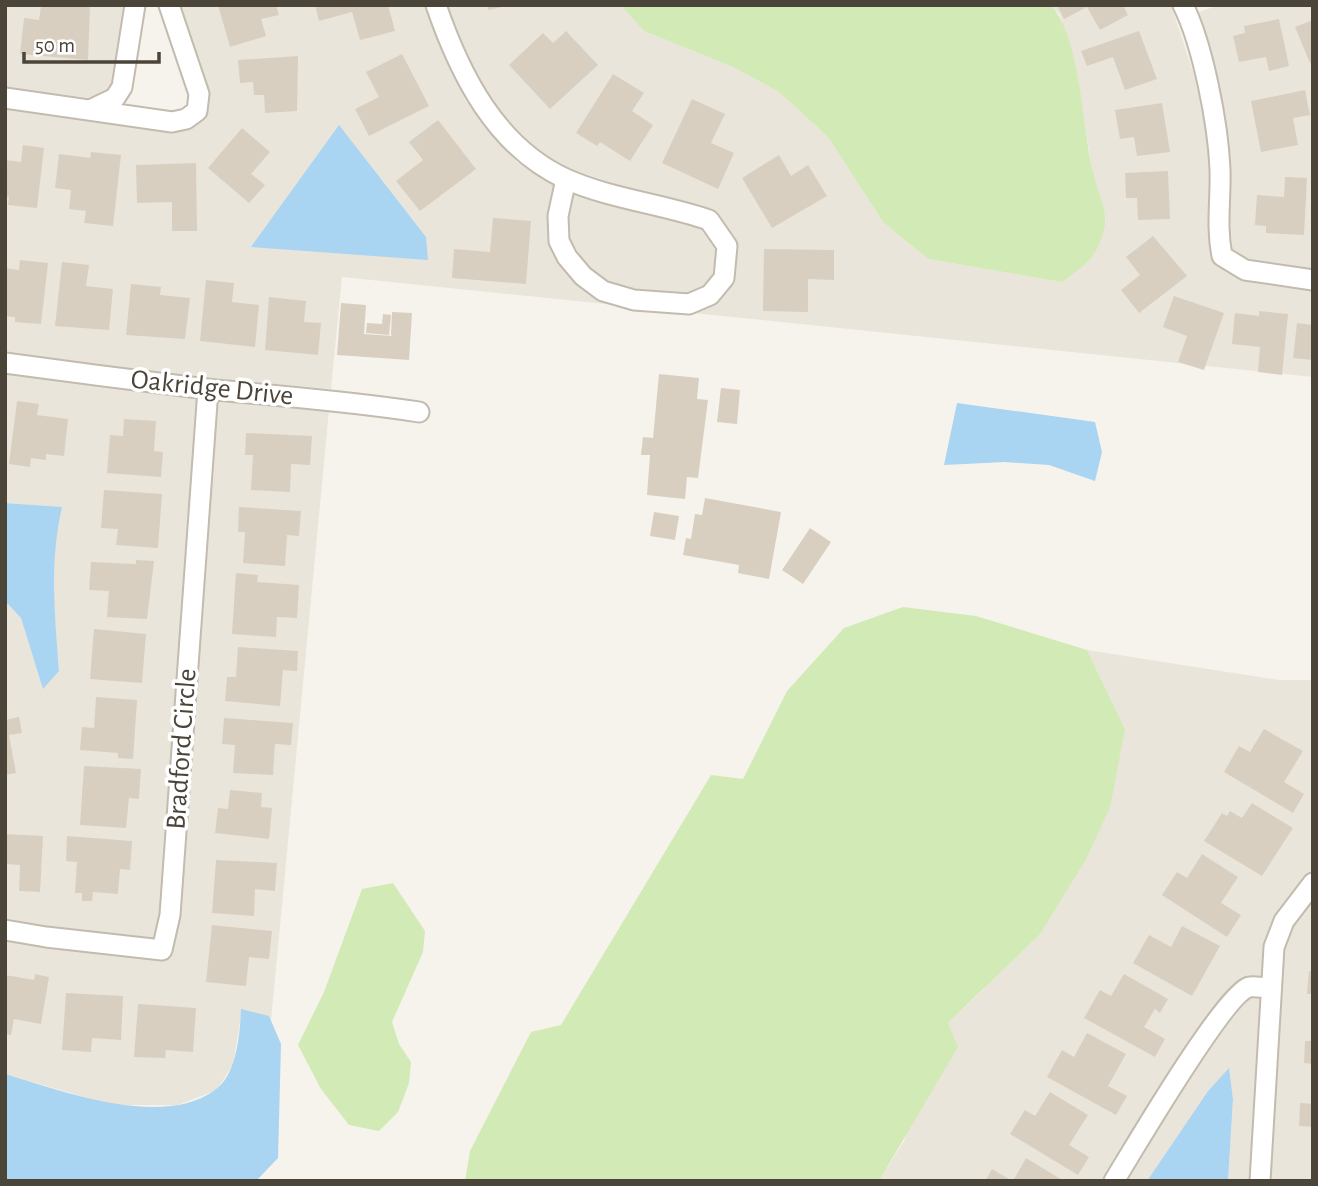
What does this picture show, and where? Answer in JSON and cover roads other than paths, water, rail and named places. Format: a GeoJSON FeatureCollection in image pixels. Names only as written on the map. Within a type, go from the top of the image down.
{"type":"FeatureCollection","features":[{"type":"Feature","properties":{"kind":"street"},"geometry":{"type":"LineString","coordinates":[[90,109],[105,105],[116,98],[122,88],[135,5]]}},
{"type":"Feature","properties":{"kind":"street"},"geometry":{"type":"LineString","coordinates":[[5,98],[172,122],[186,119],[197,111],[199,94],[169,5]]}},
{"type":"Feature","properties":{"kind":"street"},"geometry":{"type":"LineString","coordinates":[[436,5],[473,93],[523,155],[566,179],[709,220],[727,246],[724,278],[710,295],[689,304],[634,299],[603,291],[583,276],[567,257],[559,241],[558,216],[566,179]]}},
{"type":"Feature","properties":{"kind":"street"},"geometry":{"type":"LineString","coordinates":[[1186,6],[1214,122],[1220,169],[1217,232],[1222,256],[1245,270],[1313,280]]}},
{"type":"Feature","properties":{"kind":"street","name":"Oakridge Drive"},"geometry":{"type":"LineString","coordinates":[[5,363],[208,389],[314,400],[333,399],[419,412]]}},
{"type":"Feature","properties":{"kind":"street","name":"Bradford Circle"},"geometry":{"type":"LineString","coordinates":[[5,930],[162,950],[170,915],[208,389]]}},
{"type":"Feature","properties":{"kind":"street"},"geometry":{"type":"LineString","coordinates":[[1260,1181],[1274,947],[1284,921],[1313,883]]}},
{"type":"Feature","properties":{"kind":"street"},"geometry":{"type":"LineString","coordinates":[[1114,1181],[1176,1081],[1233,999],[1249,987],[1270,988]]}},
{"type":"Feature","properties":{"kind":"water"},"geometry":{"type":"Polygon","coordinates":[[[339,125],[426,237],[428,260],[251,247],[339,125]]]}},
{"type":"Feature","properties":{"kind":"water"},"geometry":{"type":"Polygon","coordinates":[[[957,403],[1095,422],[1102,452],[1095,481],[1049,465],[1005,462],[944,465],[957,403]]]}},
{"type":"Feature","properties":{"kind":"water"},"geometry":{"type":"Polygon","coordinates":[[[5,503],[62,507],[54,569],[59,671],[43,689],[21,618],[5,601],[5,503]]]}},
{"type":"Feature","properties":{"kind":"water"},"geometry":{"type":"Polygon","coordinates":[[[241,1009],[269,1016],[281,1044],[278,1158],[257,1180],[5,1181],[5,1074],[112,1103],[140,1107],[168,1106],[193,1101],[215,1090],[228,1074],[236,1053],[241,1009]]]}},
{"type":"Feature","properties":{"kind":"water"},"geometry":{"type":"Polygon","coordinates":[[[1229,1068],[1233,1099],[1228,1181],[1147,1181],[1208,1091],[1229,1068]]]}}]}
